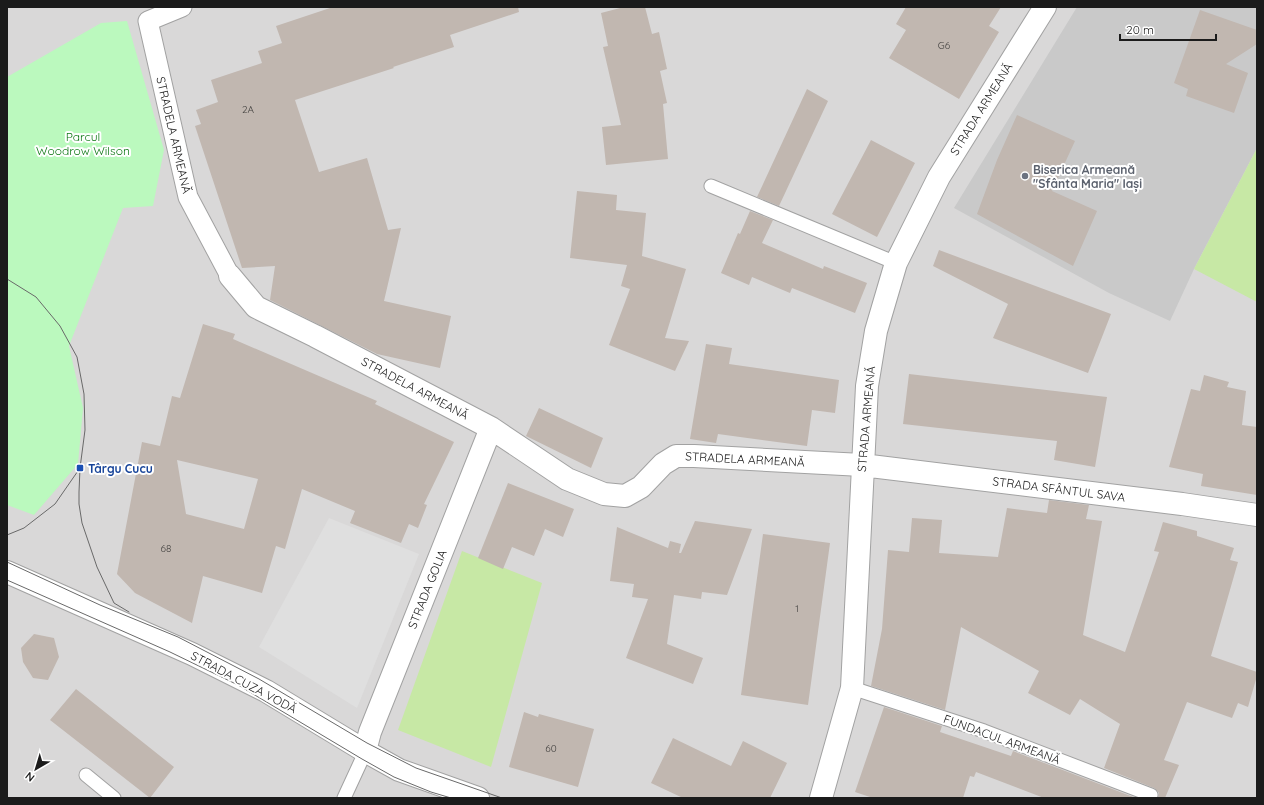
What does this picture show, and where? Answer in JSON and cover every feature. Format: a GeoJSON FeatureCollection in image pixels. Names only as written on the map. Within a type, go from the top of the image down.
{"type":"FeatureCollection","features":[{"type":"Feature","properties":{"kind":"street","name":"STRADELA ARMEANĂ"},"geometry":{"type":"LineString","coordinates":[[182,7],[148,21],[188,197],[230,276],[256,307],[315,336],[491,428],[567,479],[604,494],[625,496],[641,487],[663,464],[676,456],[862,465]]}},
{"type":"Feature","properties":{"kind":"street","name":"STRADA ARMEANĂ"},"geometry":{"type":"LineString","coordinates":[[821,798],[852,688],[867,386],[876,331],[896,263],[939,177],[1045,7]]}},
{"type":"Feature","properties":{"kind":"street","name":"STRADA GOLIA"},"geometry":{"type":"LineString","coordinates":[[365,751],[372,725],[491,428]]}},
{"type":"Feature","properties":{"kind":"street","name":"STRADA SFÂNTUL SAVA"},"geometry":{"type":"LineString","coordinates":[[862,465],[1182,504],[1257,515]]}},
{"type":"Feature","properties":{"kind":"street","name":"STRADA CUZA VODĂ"},"geometry":{"type":"LineString","coordinates":[[7,572],[192,654],[266,691],[399,770],[478,798]]}},
{"type":"Feature","properties":{"kind":"lane"},"geometry":{"type":"LineString","coordinates":[[711,186],[896,263]]}},
{"type":"Feature","properties":{"kind":"lane","name":"FUNDACUL ARMEANĂ"},"geometry":{"type":"LineString","coordinates":[[852,688],[984,731],[1151,795]]}},
{"type":"Feature","properties":{"kind":"lane"},"geometry":{"type":"LineString","coordinates":[[344,798],[365,751]]}},
{"type":"Feature","properties":{"kind":"lane"},"geometry":{"type":"LineString","coordinates":[[86,775],[114,798]]}},
{"type":"Feature","properties":{"kind":"shaded area"},"geometry":{"type":"Polygon","coordinates":[[[7,7],[1257,7],[1257,798],[7,798],[7,7]]]}},
{"type":"Feature","properties":{"kind":"shaded area"},"geometry":{"type":"Polygon","coordinates":[[[1077,7],[1257,7],[1257,148],[1194,269],[1170,321],[1109,293],[954,208],[1077,7]]]}},
{"type":"Feature","properties":{"kind":"shaded area"},"geometry":{"type":"Polygon","coordinates":[[[329,518],[419,554],[357,708],[259,647],[329,518]]]}},
{"type":"Feature","properties":{"kind":"green space","name":"Parcul Woodrow Wilson"},"geometry":{"type":"Polygon","coordinates":[[[127,21],[164,150],[153,206],[123,208],[69,346],[83,408],[78,464],[34,515],[7,505],[7,77],[101,23],[127,21]]]}},
{"type":"Feature","properties":{"kind":"green space"},"geometry":{"type":"Polygon","coordinates":[[[1257,148],[1257,302],[1194,269],[1257,148]]]}},
{"type":"Feature","properties":{"kind":"green space"},"geometry":{"type":"Polygon","coordinates":[[[462,551],[542,583],[491,767],[398,730],[462,551]]]}},
{"type":"Feature","properties":{"kind":"building"},"geometry":{"type":"Polygon","coordinates":[[[333,7],[518,7],[519,12],[450,35],[454,47],[295,100],[319,172],[367,158],[388,230],[401,228],[384,301],[451,316],[440,368],[377,354],[270,300],[275,266],[242,268],[195,126],[201,124],[196,110],[218,102],[211,80],[262,63],[258,51],[282,43],[276,26],[333,7]]]}},
{"type":"Feature","properties":{"kind":"building"},"geometry":{"type":"Polygon","coordinates":[[[624,7],[645,7],[652,34],[659,32],[667,69],[660,71],[667,103],[663,104],[668,159],[606,165],[602,127],[621,125],[603,47],[608,46],[601,13],[624,7]]]}},
{"type":"Feature","properties":{"kind":"building"},"geometry":{"type":"Polygon","coordinates":[[[906,7],[1001,7],[989,26],[999,32],[959,99],[889,58],[906,30],[896,24],[906,7]]]}},
{"type":"Feature","properties":{"kind":"building"},"geometry":{"type":"Polygon","coordinates":[[[1200,10],[1257,30],[1257,44],[1226,64],[1248,73],[1234,113],[1186,96],[1188,89],[1174,83],[1200,10]]]}},
{"type":"Feature","properties":{"kind":"building"},"geometry":{"type":"Polygon","coordinates":[[[807,89],[828,101],[779,206],[757,197],[807,89]]]}},
{"type":"Feature","properties":{"kind":"building","name":"Biserica Armeană \"Sfânta Maria\" Iași"},"geometry":{"type":"Polygon","coordinates":[[[1017,115],[1075,141],[1052,191],[1097,211],[1073,266],[977,214],[997,160],[1017,115]]]}},
{"type":"Feature","properties":{"kind":"building"},"geometry":{"type":"Polygon","coordinates":[[[871,140],[915,163],[877,237],[832,214],[871,140]]]}},
{"type":"Feature","properties":{"kind":"building"},"geometry":{"type":"Polygon","coordinates":[[[577,191],[617,195],[616,210],[646,213],[642,256],[686,269],[665,338],[689,341],[675,371],[609,345],[630,289],[621,286],[627,265],[570,258],[577,191]]]}},
{"type":"Feature","properties":{"kind":"building"},"geometry":{"type":"Polygon","coordinates":[[[750,211],[773,220],[762,243],[823,269],[824,266],[867,283],[855,313],[792,288],[790,293],[752,277],[749,285],[721,273],[738,233],[740,234],[750,211]]]}},
{"type":"Feature","properties":{"kind":"building"},"geometry":{"type":"Polygon","coordinates":[[[939,250],[1111,314],[1088,373],[993,338],[1008,304],[933,266],[939,250]]]}},
{"type":"Feature","properties":{"kind":"building"},"geometry":{"type":"Polygon","coordinates":[[[203,324],[235,334],[233,339],[377,401],[375,404],[454,442],[424,504],[427,505],[418,528],[409,524],[401,543],[350,523],[355,511],[302,489],[285,549],[276,546],[262,593],[203,576],[192,623],[135,593],[117,574],[142,442],[160,446],[172,396],[180,398],[203,324]],[[177,460],[186,514],[244,529],[258,479],[177,460]]]}},
{"type":"Feature","properties":{"kind":"building"},"geometry":{"type":"Polygon","coordinates":[[[706,344],[732,348],[729,364],[839,380],[835,413],[812,410],[807,446],[718,434],[716,443],[690,439],[706,344]]]}},
{"type":"Feature","properties":{"kind":"building"},"geometry":{"type":"Polygon","coordinates":[[[909,374],[1107,397],[1095,467],[1054,460],[1057,441],[903,424],[909,374]]]}},
{"type":"Feature","properties":{"kind":"building"},"geometry":{"type":"Polygon","coordinates":[[[1204,375],[1229,382],[1227,387],[1246,391],[1242,425],[1257,427],[1257,495],[1201,486],[1203,474],[1169,467],[1191,389],[1200,391],[1204,375]]]}},
{"type":"Feature","properties":{"kind":"building"},"geometry":{"type":"Polygon","coordinates":[[[539,408],[603,438],[591,468],[526,436],[539,408]]]}},
{"type":"Feature","properties":{"kind":"building"},"geometry":{"type":"Polygon","coordinates":[[[508,483],[574,509],[563,537],[545,529],[534,556],[512,547],[503,569],[478,558],[508,483]]]}},
{"type":"Feature","properties":{"kind":"building"},"geometry":{"type":"Polygon","coordinates":[[[1049,500],[1089,505],[1086,519],[1102,521],[1083,635],[1125,652],[1159,552],[1154,551],[1163,522],[1197,531],[1197,536],[1234,548],[1230,560],[1238,562],[1211,656],[1257,672],[1257,676],[1248,707],[1238,703],[1232,718],[1187,702],[1164,760],[1179,765],[1165,798],[1158,798],[1159,793],[1154,788],[1104,768],[1120,724],[1080,699],[1070,715],[1028,693],[1039,671],[961,627],[945,710],[871,686],[882,629],[888,550],[909,552],[912,518],[942,520],[939,553],[998,557],[1007,508],[1047,513],[1049,500]]]}},
{"type":"Feature","properties":{"kind":"building"},"geometry":{"type":"Polygon","coordinates":[[[695,521],[752,529],[727,595],[702,592],[701,599],[674,595],[667,644],[703,658],[693,684],[626,658],[648,599],[632,597],[634,584],[610,581],[617,527],[668,548],[670,541],[681,544],[679,553],[681,553],[695,521]]]}},
{"type":"Feature","properties":{"kind":"building"},"geometry":{"type":"Polygon","coordinates":[[[763,534],[830,543],[808,705],[741,695],[763,534]]]}},
{"type":"Feature","properties":{"kind":"building"},"geometry":{"type":"Polygon","coordinates":[[[34,634],[54,638],[59,657],[48,680],[33,678],[23,662],[21,648],[34,634]]]}},
{"type":"Feature","properties":{"kind":"building"},"geometry":{"type":"Polygon","coordinates":[[[76,689],[174,767],[150,798],[50,720],[76,689]]]}},
{"type":"Feature","properties":{"kind":"building"},"geometry":{"type":"Polygon","coordinates":[[[884,707],[942,726],[940,732],[1011,756],[1013,751],[1136,798],[1044,798],[976,772],[974,777],[970,776],[963,798],[873,798],[855,792],[884,707]]]}},
{"type":"Feature","properties":{"kind":"building"},"geometry":{"type":"Polygon","coordinates":[[[524,712],[538,717],[539,714],[594,729],[578,787],[509,767],[524,712]]]}},
{"type":"Feature","properties":{"kind":"building"},"geometry":{"type":"Polygon","coordinates":[[[673,738],[731,766],[743,741],[787,763],[770,798],[683,798],[651,783],[673,738]]]}},
{"type":"Feature","properties":{"kind":"tram line"},"geometry":{"type":"LineString","coordinates":[[7,279],[36,297],[60,326],[77,357],[84,394],[85,430],[80,468],[79,492],[82,523],[97,567],[114,603],[129,612]]}},
{"type":"Feature","properties":{"kind":"tram line"},"geometry":{"type":"LineString","coordinates":[[7,535],[24,528],[55,504],[80,468]]}},
{"type":"Feature","properties":{"kind":"tram line"},"geometry":{"type":"LineString","coordinates":[[7,562],[100,605],[178,637],[259,679],[367,743],[416,768],[502,798]]}},
{"type":"Feature","properties":{"kind":"tram line"},"geometry":{"type":"LineString","coordinates":[[7,580],[170,652],[238,685],[394,777],[431,792],[451,798]]}},
{"type":"Feature","properties":{"kind":"place","name":"Biserica Armeană \"Sfânta Maria\" Iași"},"geometry":{"type":"Point","coordinates":[1025,176]}},
{"type":"Feature","properties":{"kind":"place","name":"Târgu Cucu"},"geometry":{"type":"Point","coordinates":[80,468]}}]}
